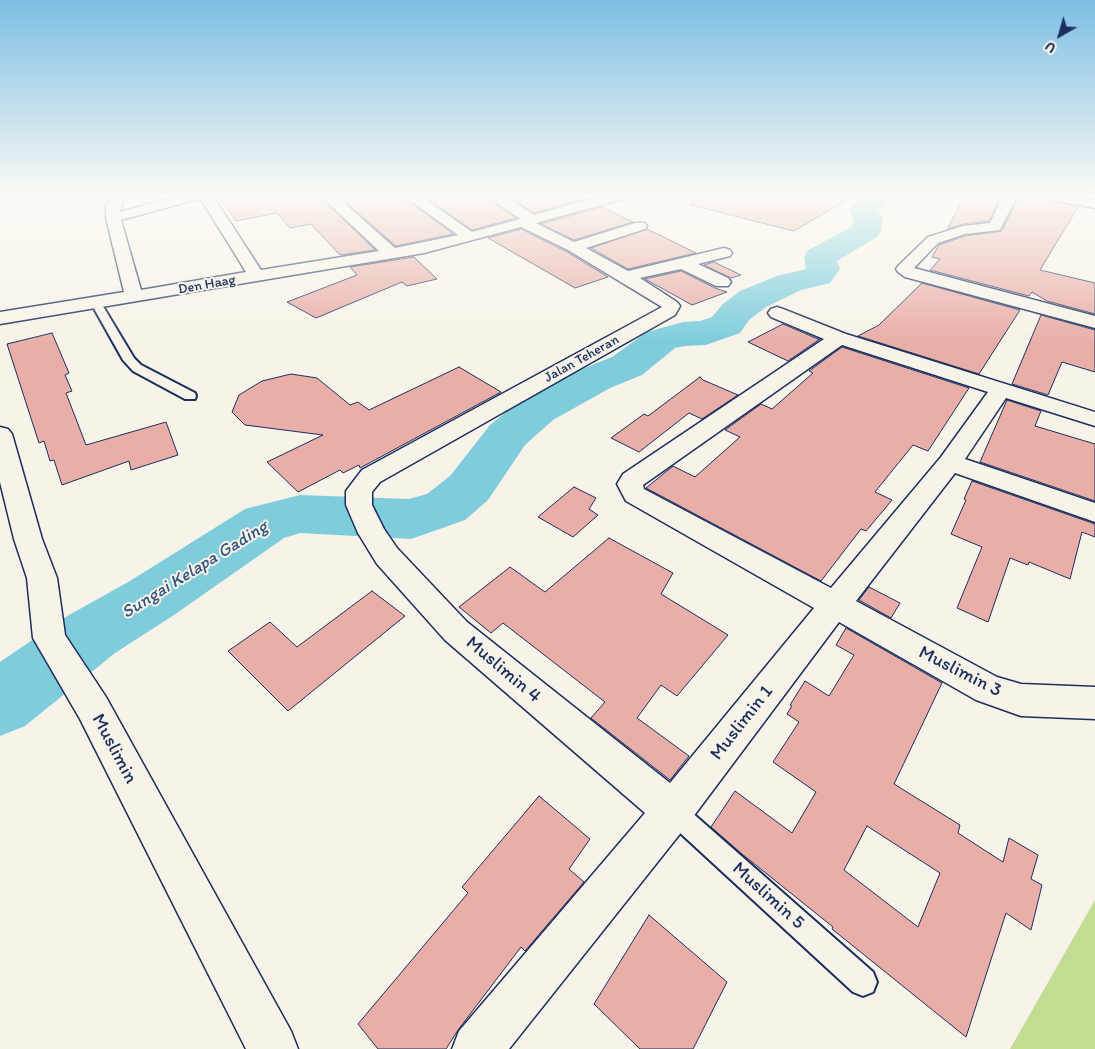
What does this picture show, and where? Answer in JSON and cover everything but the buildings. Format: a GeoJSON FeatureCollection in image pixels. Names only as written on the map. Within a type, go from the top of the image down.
{"type":"FeatureCollection","features":[{"type":"Feature","properties":{"kind":"street"},"geometry":{"type":"LineString","coordinates":[[120,245],[134,297]]}},
{"type":"Feature","properties":{"kind":"street"},"geometry":{"type":"LineString","coordinates":[[237,245],[257,276]]}},
{"type":"Feature","properties":{"kind":"street"},"geometry":{"type":"LineString","coordinates":[[382,245],[391,253]]}},
{"type":"Feature","properties":{"kind":"street","name":"Den Haag"},"geometry":{"type":"LineString","coordinates":[[0,318],[134,297],[431,245]]}},
{"type":"Feature","properties":{"kind":"street","name":"Jalan Teheran"},"geometry":{"type":"LineString","coordinates":[[366,519],[359,491],[371,476],[669,311],[671,306],[667,302],[569,245]]}},
{"type":"Feature","properties":{"kind":"street"},"geometry":{"type":"LineString","coordinates":[[573,247],[580,245]]}},
{"type":"Feature","properties":{"kind":"street"},"geometry":{"type":"LineString","coordinates":[[928,245],[904,269],[911,273],[1095,322]]}},
{"type":"Feature","properties":{"kind":"street"},"geometry":{"type":"LineString","coordinates":[[626,277],[724,253]]}},
{"type":"Feature","properties":{"kind":"street"},"geometry":{"type":"LineString","coordinates":[[682,263],[722,282]]}},
{"type":"Feature","properties":{"kind":"street"},"geometry":{"type":"LineString","coordinates":[[777,313],[839,338],[1095,419]]}},
{"type":"Feature","properties":{"kind":"street","name":"Muslimin 3"},"geometry":{"type":"LineString","coordinates":[[839,338],[632,480],[630,484],[635,495],[974,682],[1010,697],[1034,701],[1095,703]]}},
{"type":"Feature","properties":{"kind":"street","name":"Muslimin 1"},"geometry":{"type":"LineString","coordinates":[[477,1049],[674,810],[835,605],[950,463],[1000,390]]}},
{"type":"Feature","properties":{"kind":"street","name":"Muslimin"},"geometry":{"type":"LineString","coordinates":[[0,434],[9,502],[28,539],[42,578],[49,638],[93,708],[273,1049]]}},
{"type":"Feature","properties":{"kind":"street"},"geometry":{"type":"LineString","coordinates":[[950,463],[1095,513]]}},
{"type":"Feature","properties":{"kind":"street","name":"Muslimin 4"},"geometry":{"type":"LineString","coordinates":[[366,519],[387,556],[456,631],[674,810]]}},
{"type":"Feature","properties":{"kind":"lane"},"geometry":{"type":"LineString","coordinates":[[96,303],[129,360],[137,368],[190,396]]}},
{"type":"Feature","properties":{"kind":"lane","name":"Muslimin 5"},"geometry":{"type":"LineString","coordinates":[[674,810],[863,982]]}},
{"type":"Feature","properties":{"kind":"green space"},"geometry":{"type":"Polygon","coordinates":[[[1095,900],[1095,1049],[1010,1049],[1095,900]]]}},
{"type":"Feature","properties":{"kind":"waterway","name":"Sungai Kelapa Gading"},"geometry":{"type":"LineString","coordinates":[[0,703],[92,634],[152,598],[265,523],[300,514],[411,519],[446,507],[469,488],[507,435],[537,410],[595,379],[627,366],[661,340],[683,334],[706,333],[726,325],[736,312],[753,299],[789,283],[818,276],[823,269],[820,257],[841,245]]}}]}
